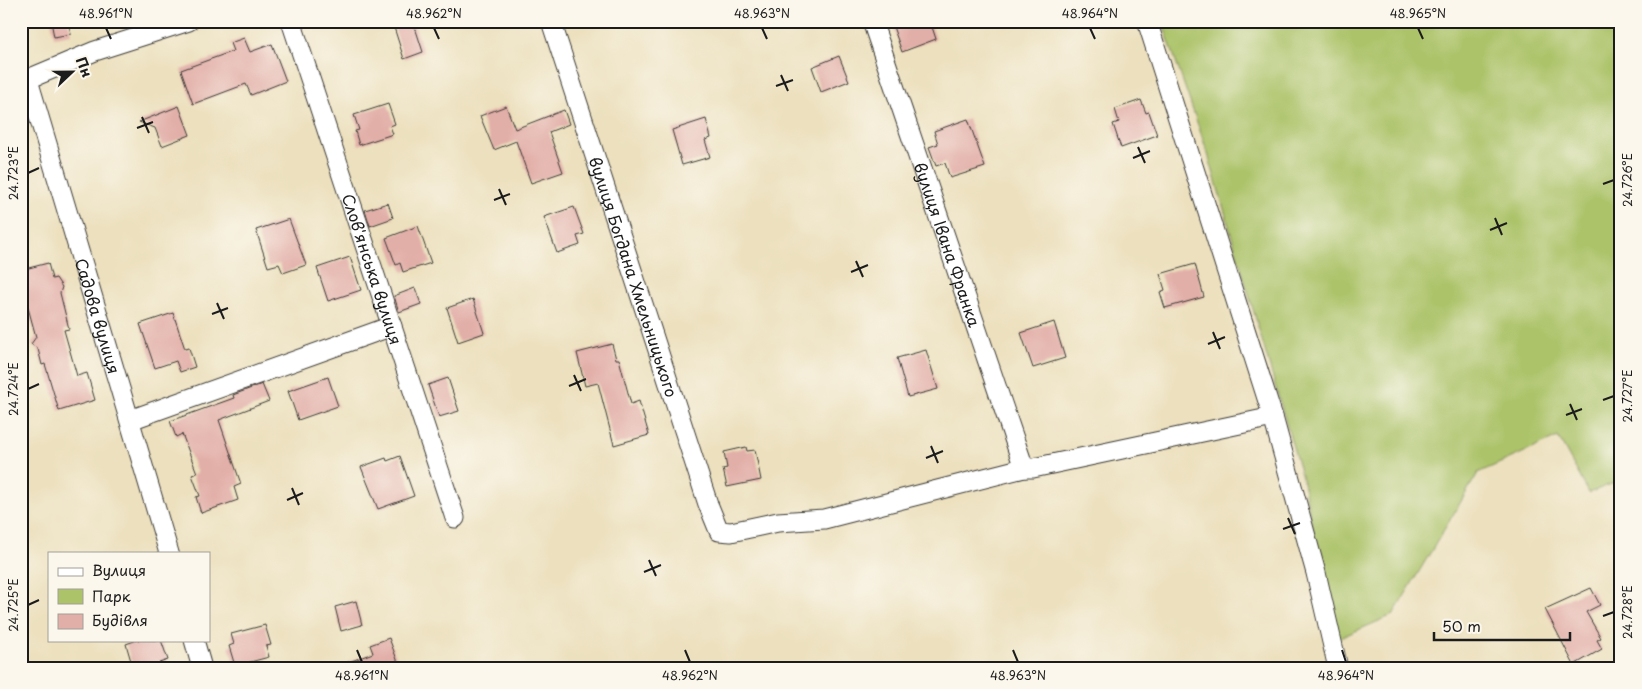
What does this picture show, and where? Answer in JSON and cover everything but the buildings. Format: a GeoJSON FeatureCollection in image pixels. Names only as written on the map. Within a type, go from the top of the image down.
{"type":"FeatureCollection","features":[{"type":"Feature","properties":{"kind":"street"},"geometry":{"type":"LineString","coordinates":[[25,81],[95,51],[189,21]]}},
{"type":"Feature","properties":{"kind":"street","name":"Слов'янська вулиця"},"geometry":{"type":"LineString","coordinates":[[291,21],[455,518]]}},
{"type":"Feature","properties":{"kind":"street","name":"вулиця Богдана Хмельницького"},"geometry":{"type":"LineString","coordinates":[[551,21],[708,504],[719,530],[731,532],[778,522],[824,519],[1024,468]]}},
{"type":"Feature","properties":{"kind":"street","name":"вулиця Івана Франка"},"geometry":{"type":"LineString","coordinates":[[872,21],[1024,468]]}},
{"type":"Feature","properties":{"kind":"street"},"geometry":{"type":"LineString","coordinates":[[1147,21],[1274,417],[1316,573],[1338,668]]}},
{"type":"Feature","properties":{"kind":"street","name":"Садова вулиця"},"geometry":{"type":"LineString","coordinates":[[25,81],[169,552]]}},
{"type":"Feature","properties":{"kind":"street"},"geometry":{"type":"LineString","coordinates":[[130,420],[392,326]]}},
{"type":"Feature","properties":{"kind":"street"},"geometry":{"type":"LineString","coordinates":[[1024,468],[1033,468],[1274,417]]}},
{"type":"Feature","properties":{"kind":"street"},"geometry":{"type":"LineString","coordinates":[[195,642],[202,668]]}},
{"type":"Feature","properties":{"kind":"green space"},"geometry":{"type":"Polygon","coordinates":[[[1162,21],[1621,21],[1621,480],[1589,493],[1558,437],[1478,473],[1393,615],[1337,639],[1302,478],[1208,154],[1162,21]]]}}]}
